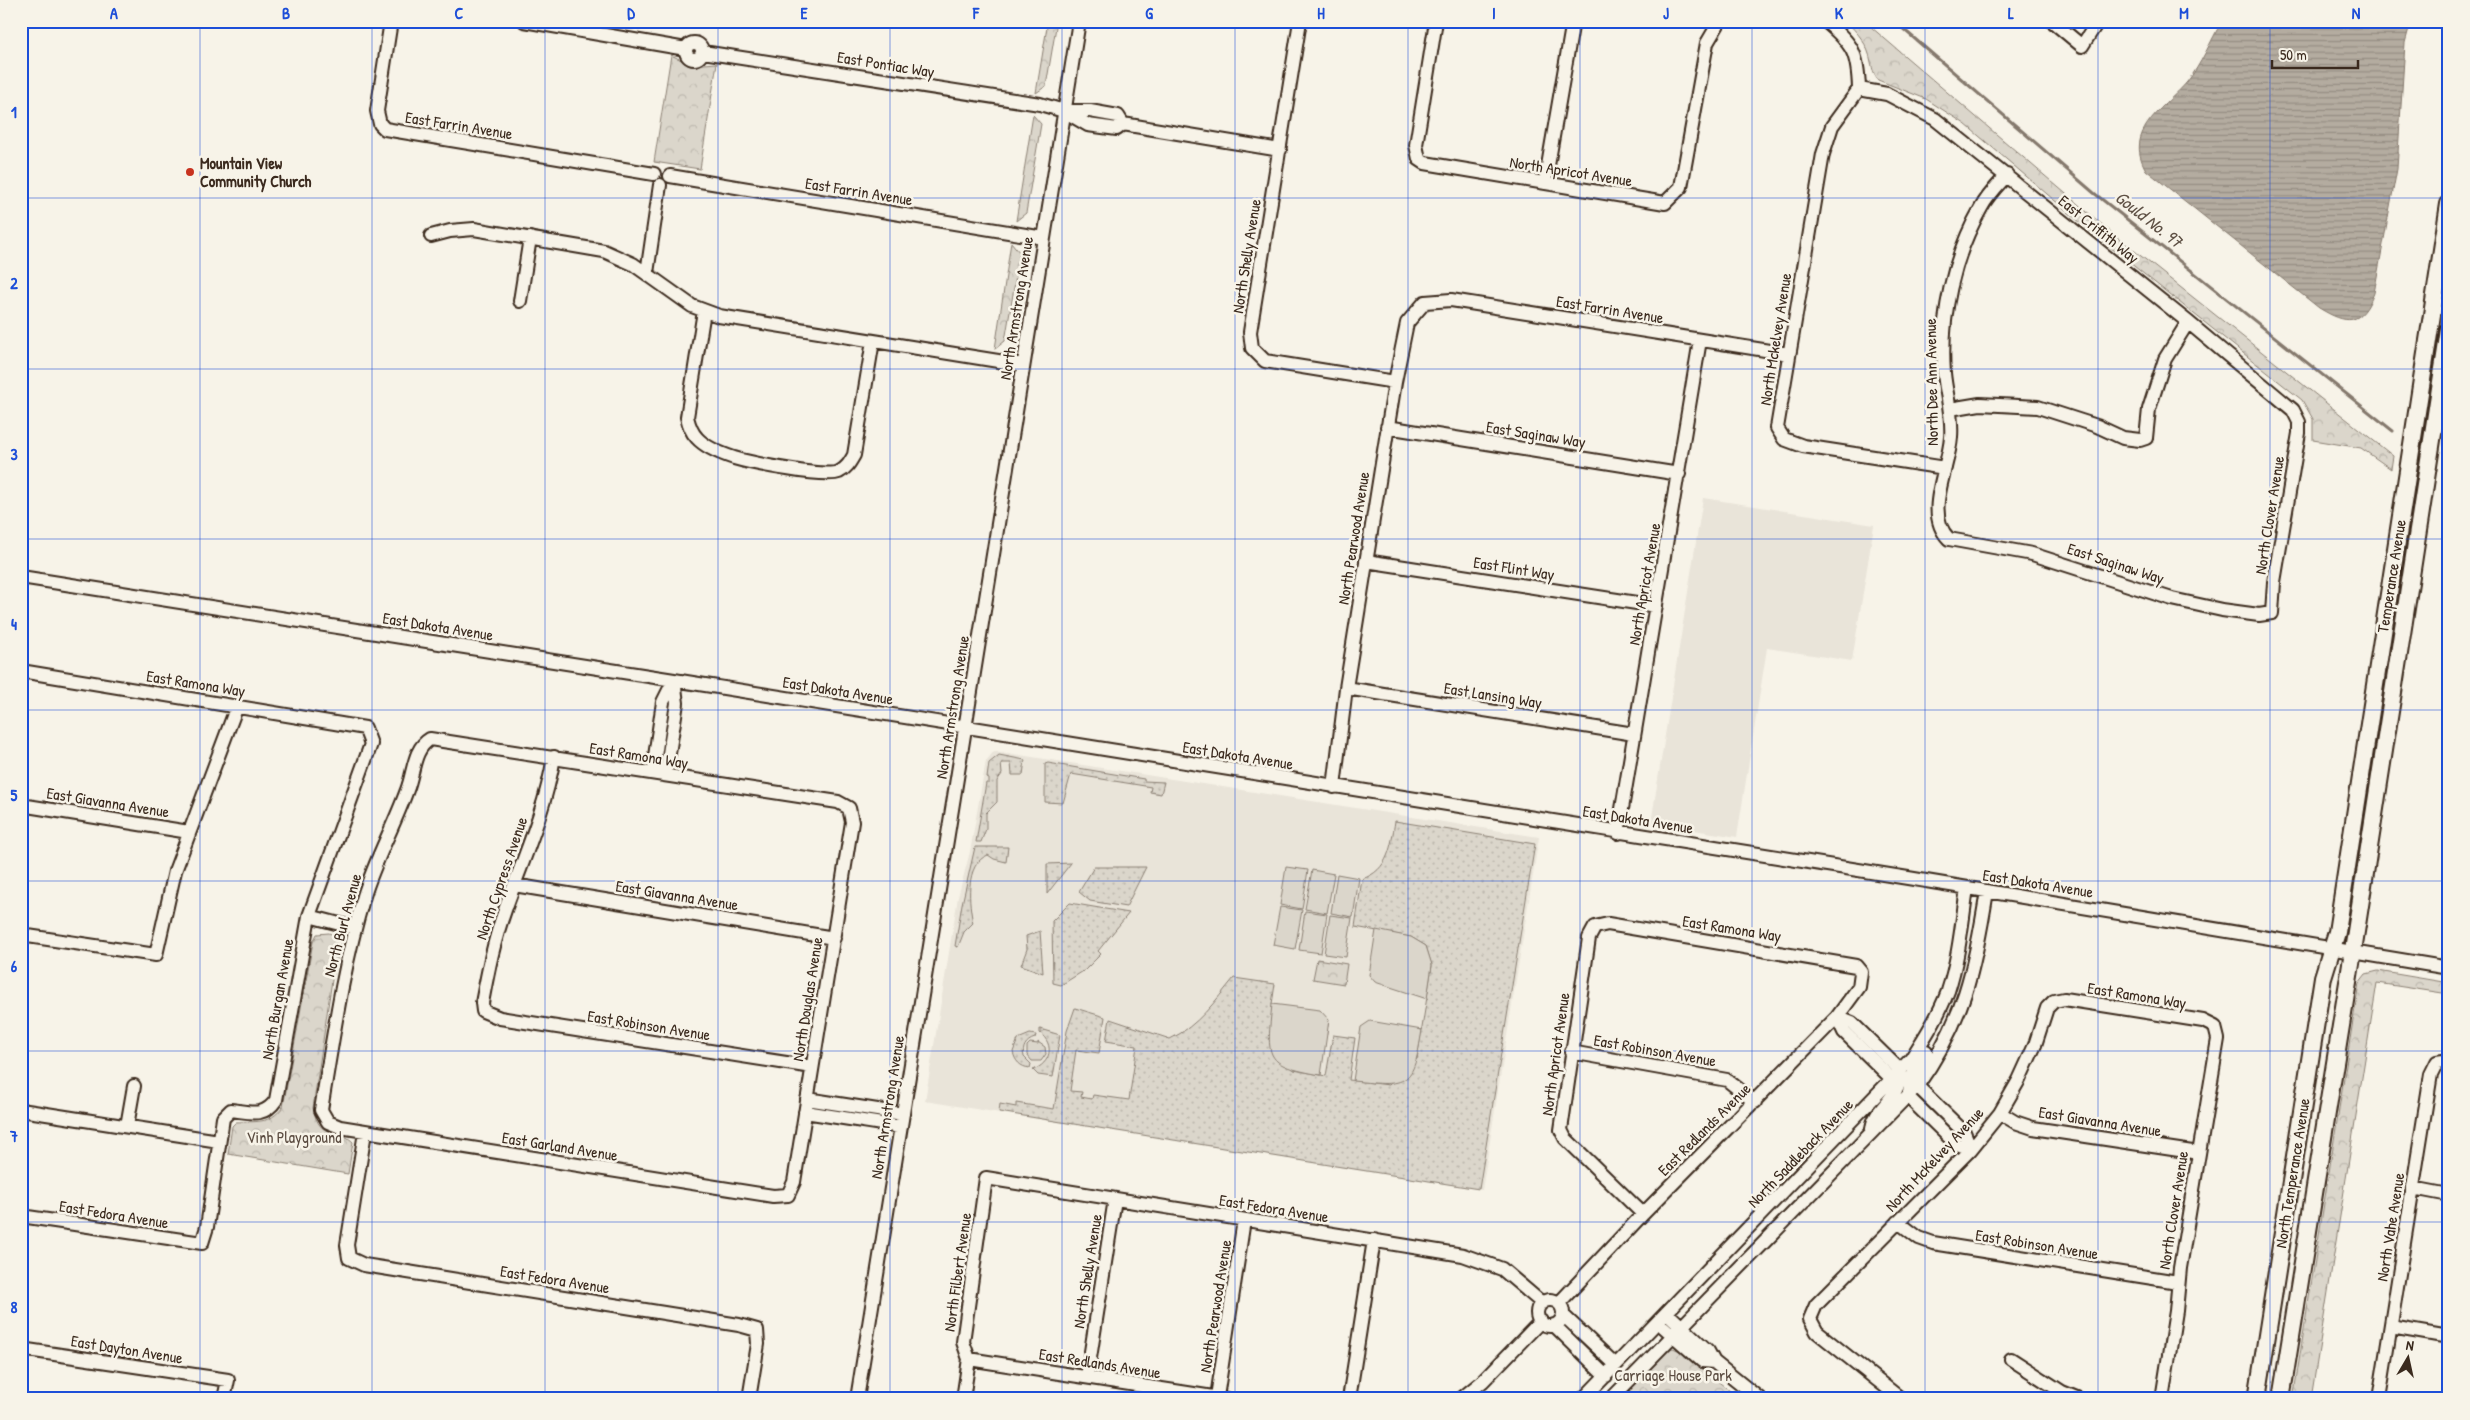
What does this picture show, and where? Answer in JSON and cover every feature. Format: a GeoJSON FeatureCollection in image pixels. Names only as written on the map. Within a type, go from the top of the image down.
{"type":"FeatureCollection","features":[{"type":"Feature","properties":{"kind":"main road","name":"Temperance Avenue"},"geometry":{"type":"LineString","coordinates":[[2332,948],[2337,932],[2449,204]]}},
{"type":"Feature","properties":{"kind":"main road"},"geometry":{"type":"LineString","coordinates":[[2440,261],[2445,279],[2432,361],[2445,380]]}},
{"type":"Feature","properties":{"kind":"main road","name":"Temperance Avenue"},"geometry":{"type":"LineString","coordinates":[[2353,951],[2445,380],[2449,330]]}},
{"type":"Feature","properties":{"kind":"main road","name":"North Temperance Avenue"},"geometry":{"type":"LineString","coordinates":[[2257,1399],[2323,978],[2332,948]]}},
{"type":"Feature","properties":{"kind":"main road","name":"North Temperance Avenue"},"geometry":{"type":"LineString","coordinates":[[2281,1399],[2353,951]]}},
{"type":"Feature","properties":{"kind":"street","name":"East Farrin Avenue"},"geometry":{"type":"LineString","coordinates":[[391,21],[377,111],[380,124],[392,131],[661,178],[1044,238]]}},
{"type":"Feature","properties":{"kind":"street","name":"East Pontiac Way"},"geometry":{"type":"LineString","coordinates":[[524,21],[686,50],[688,57],[693,60],[701,57],[703,52],[1040,104],[1064,112],[1090,112],[1118,116],[1123,124],[1280,150]]}},
{"type":"Feature","properties":{"kind":"street","name":"North Armstrong Avenue"},"geometry":{"type":"LineString","coordinates":[[857,1399],[1080,21]]}},
{"type":"Feature","properties":{"kind":"street","name":"North Shelly Avenue"},"geometry":{"type":"LineString","coordinates":[[1300,21],[1250,332],[1252,348],[1265,360],[1395,382]]}},
{"type":"Feature","properties":{"kind":"street","name":"North Apricot Avenue"},"geometry":{"type":"LineString","coordinates":[[1436,21],[1416,145],[1419,158],[1425,163],[1665,203],[1681,187],[1707,43],[1720,21]]}},
{"type":"Feature","properties":{"kind":"street"},"geometry":{"type":"LineString","coordinates":[[1545,183],[1573,21]]}},
{"type":"Feature","properties":{"kind":"street"},"geometry":{"type":"LineString","coordinates":[[1825,21],[1850,46],[1858,63],[1859,89]]}},
{"type":"Feature","properties":{"kind":"street"},"geometry":{"type":"LineString","coordinates":[[2052,21],[2082,46],[2098,21]]}},
{"type":"Feature","properties":{"kind":"street","name":"East Criffith Way"},"geometry":{"type":"LineString","coordinates":[[1859,89],[1887,94],[1935,118],[2188,322],[2293,410],[2299,422]]}},
{"type":"Feature","properties":{"kind":"street","name":"North Mckelvey Avenue"},"geometry":{"type":"LineString","coordinates":[[1859,89],[1832,126],[1823,154],[1777,428],[1784,440],[1803,446],[1945,468]]}},
{"type":"Feature","properties":{"kind":"street","name":"North Dee Ann Avenue"},"geometry":{"type":"LineString","coordinates":[[1949,539],[1943,532],[1937,518],[1951,438],[1950,409],[1944,373],[1946,308],[1954,272],[1969,231],[1982,206],[2007,175]]}},
{"type":"Feature","properties":{"kind":"street"},"geometry":{"type":"LineString","coordinates":[[647,273],[661,178]]}},
{"type":"Feature","properties":{"kind":"street"},"geometry":{"type":"LineString","coordinates":[[431,236],[450,231],[474,229],[604,251],[621,258],[647,273],[678,297],[704,311],[728,317],[1023,365]]}},
{"type":"Feature","properties":{"kind":"street"},"geometry":{"type":"LineString","coordinates":[[520,300],[530,238]]}},
{"type":"Feature","properties":{"kind":"street","name":"East Farrin Avenue"},"geometry":{"type":"LineString","coordinates":[[1426,302],[1451,300],[1789,354]]}},
{"type":"Feature","properties":{"kind":"street","name":"North Pearwood Avenue"},"geometry":{"type":"LineString","coordinates":[[1334,787],[1346,688],[1395,382],[1407,323],[1426,302]]}},
{"type":"Feature","properties":{"kind":"street"},"geometry":{"type":"LineString","coordinates":[[704,311],[687,417],[690,428],[697,438],[709,447],[733,458],[821,474],[838,472],[848,466],[854,455],[874,341]]}},
{"type":"Feature","properties":{"kind":"street"},"geometry":{"type":"LineString","coordinates":[[1950,409],[1980,404],[2038,407],[2097,426],[2123,438],[2140,440],[2146,438],[2149,410],[2164,359],[2188,322]]}},
{"type":"Feature","properties":{"kind":"street","name":"North Apricot Avenue"},"geometry":{"type":"LineString","coordinates":[[1618,833],[1700,340]]}},
{"type":"Feature","properties":{"kind":"street","name":"North Clover Avenue"},"geometry":{"type":"LineString","coordinates":[[2272,614],[2274,582],[2299,422]]}},
{"type":"Feature","properties":{"kind":"street","name":"East Saginaw Way"},"geometry":{"type":"LineString","coordinates":[[1387,427],[1679,474]]}},
{"type":"Feature","properties":{"kind":"street","name":"East Saginaw Way"},"geometry":{"type":"LineString","coordinates":[[1949,539],[2032,554],[2081,568],[2132,587],[2189,603],[2260,616],[2272,614]]}},
{"type":"Feature","properties":{"kind":"street","name":"East Flint Way"},"geometry":{"type":"LineString","coordinates":[[1366,561],[1656,606]]}},
{"type":"Feature","properties":{"kind":"street","name":"East Dakota Avenue"},"geometry":{"type":"LineString","coordinates":[[21,577],[1987,891],[2449,968]]}},
{"type":"Feature","properties":{"kind":"street","name":"East Ramona Way"},"geometry":{"type":"LineString","coordinates":[[21,671],[365,728]]}},
{"type":"Feature","properties":{"kind":"street"},"geometry":{"type":"LineString","coordinates":[[659,774],[654,763],[663,702],[674,680]]}},
{"type":"Feature","properties":{"kind":"street","name":"East Lansing Way"},"geometry":{"type":"LineString","coordinates":[[1346,688],[1634,734]]}},
{"type":"Feature","properties":{"kind":"street"},"geometry":{"type":"LineString","coordinates":[[21,934],[156,955],[174,871],[237,706]]}},
{"type":"Feature","properties":{"kind":"street","name":"North Burgan Avenue"},"geometry":{"type":"LineString","coordinates":[[202,1243],[207,1227],[222,1118],[231,1110],[259,1113],[269,1110],[276,1100],[309,916],[371,744],[365,728]]}},
{"type":"Feature","properties":{"kind":"street","name":"East Ramona Way"},"geometry":{"type":"LineString","coordinates":[[424,743],[436,739],[838,802],[849,808]]}},
{"type":"Feature","properties":{"kind":"street","name":"North Burl Avenue"},"geometry":{"type":"LineString","coordinates":[[328,1122],[321,1110],[340,994],[355,928],[374,870],[407,791],[417,754],[424,743]]}},
{"type":"Feature","properties":{"kind":"street","name":"North Cypress Avenue"},"geometry":{"type":"LineString","coordinates":[[483,1011],[482,1003],[492,952],[514,885],[544,805],[554,758]]}},
{"type":"Feature","properties":{"kind":"street","name":"East Giavanna Avenue"},"geometry":{"type":"LineString","coordinates":[[21,805],[189,832]]}},
{"type":"Feature","properties":{"kind":"street","name":"North Douglas Avenue"},"geometry":{"type":"LineString","coordinates":[[788,1195],[794,1182],[834,938],[852,822],[849,808]]}},
{"type":"Feature","properties":{"kind":"street","name":"East Giavanna Avenue"},"geometry":{"type":"LineString","coordinates":[[514,885],[834,938]]}},
{"type":"Feature","properties":{"kind":"street","name":"North Saddleback Avenue"},"geometry":{"type":"LineString","coordinates":[[1583,1399],[1897,1075],[1928,1032],[1948,990],[1955,965],[1967,888]]}},
{"type":"Feature","properties":{"kind":"street"},"geometry":{"type":"LineString","coordinates":[[1611,1399],[1917,1086],[1945,1044],[1965,998],[1974,969],[1987,891]]}},
{"type":"Feature","properties":{"kind":"street"},"geometry":{"type":"LineString","coordinates":[[309,916],[355,928]]}},
{"type":"Feature","properties":{"kind":"street","name":"East Ramona Way"},"geometry":{"type":"LineString","coordinates":[[1595,927],[1608,924],[1847,963],[1856,966],[1861,972]]}},
{"type":"Feature","properties":{"kind":"street","name":"North Apricot Avenue"},"geometry":{"type":"LineString","coordinates":[[1595,927],[1589,938],[1561,1130],[1566,1138],[1643,1214]]}},
{"type":"Feature","properties":{"kind":"street","name":"East Redlands Avenue"},"geometry":{"type":"LineString","coordinates":[[1462,1399],[1554,1316],[1643,1214],[1837,1017],[1859,987],[1861,972]]}},
{"type":"Feature","properties":{"kind":"street","name":"East Ramona Way"},"geometry":{"type":"LineString","coordinates":[[2054,1001],[2064,999],[2203,1022],[2215,1027]]}},
{"type":"Feature","properties":{"kind":"street","name":"North McKelvey Avenue"},"geometry":{"type":"LineString","coordinates":[[1901,1399],[1817,1332],[1810,1319],[1816,1305],[1971,1148],[2000,1113],[2019,1080],[2035,1045],[2047,1008],[2054,1001]]}},
{"type":"Feature","properties":{"kind":"street","name":"East Robinson Avenue"},"geometry":{"type":"LineString","coordinates":[[483,1011],[500,1018],[812,1067]]}},
{"type":"Feature","properties":{"kind":"street"},"geometry":{"type":"LineString","coordinates":[[1837,1017],[1852,1023],[1897,1075],[1897,1090],[1876,1117],[1872,1132]]}},
{"type":"Feature","properties":{"kind":"street","name":"North Clover Avenue"},"geometry":{"type":"LineString","coordinates":[[2162,1399],[2176,1311],[2178,1282],[2218,1039],[2215,1027]]}},
{"type":"Feature","properties":{"kind":"street"},"geometry":{"type":"LineString","coordinates":[[1908,1097],[1912,1076],[1927,1050],[1928,1032]]}},
{"type":"Feature","properties":{"kind":"street","name":"East Robinson Avenue"},"geometry":{"type":"LineString","coordinates":[[1571,1052],[1727,1080],[1755,1102]]}},
{"type":"Feature","properties":{"kind":"street","name":"North Vahe Avenue"},"geometry":{"type":"LineString","coordinates":[[2379,1399],[2431,1074],[2443,1061]]}},
{"type":"Feature","properties":{"kind":"street"},"geometry":{"type":"LineString","coordinates":[[127,1126],[134,1086]]}},
{"type":"Feature","properties":{"kind":"street"},"geometry":{"type":"LineString","coordinates":[[1917,1086],[1964,1132],[1971,1148]]}},
{"type":"Feature","properties":{"kind":"street"},"geometry":{"type":"LineString","coordinates":[[1908,1097],[1956,1144],[1971,1148]]}},
{"type":"Feature","properties":{"kind":"street"},"geometry":{"type":"LineString","coordinates":[[807,1099],[903,1114]]}},
{"type":"Feature","properties":{"kind":"street"},"geometry":{"type":"LineString","coordinates":[[21,1110],[219,1141]]}},
{"type":"Feature","properties":{"kind":"street"},"geometry":{"type":"LineString","coordinates":[[805,1112],[900,1128]]}},
{"type":"Feature","properties":{"kind":"street","name":"East Giavanna Avenue"},"geometry":{"type":"LineString","coordinates":[[2000,1113],[2016,1122],[2033,1128],[2199,1153]]}},
{"type":"Feature","properties":{"kind":"street","name":"East Garland Avenue"},"geometry":{"type":"LineString","coordinates":[[328,1122],[340,1127],[366,1132],[773,1196],[788,1195]]}},
{"type":"Feature","properties":{"kind":"street","name":"East Fedora Avenue"},"geometry":{"type":"LineString","coordinates":[[366,1132],[347,1245],[349,1258],[364,1265],[739,1325],[757,1330],[758,1344],[750,1399]]}},
{"type":"Feature","properties":{"kind":"street","name":"East Fedora Avenue"},"geometry":{"type":"LineString","coordinates":[[986,1178],[1463,1255],[1502,1269],[1542,1303]]}},
{"type":"Feature","properties":{"kind":"street","name":"North Filbert Avenue"},"geometry":{"type":"LineString","coordinates":[[963,1399],[969,1359],[963,1342],[986,1178]]}},
{"type":"Feature","properties":{"kind":"street"},"geometry":{"type":"LineString","coordinates":[[2413,1188],[2449,1194]]}},
{"type":"Feature","properties":{"kind":"street","name":"North Shelly Avenue"},"geometry":{"type":"LineString","coordinates":[[1087,1377],[1115,1199]]}},
{"type":"Feature","properties":{"kind":"street","name":"East Fedora Avenue"},"geometry":{"type":"LineString","coordinates":[[21,1216],[202,1243]]}},
{"type":"Feature","properties":{"kind":"street","name":"North Pearwood Avenue"},"geometry":{"type":"LineString","coordinates":[[1222,1398],[1244,1220]]}},
{"type":"Feature","properties":{"kind":"street","name":"East Robinson Avenue"},"geometry":{"type":"LineString","coordinates":[[1898,1222],[1919,1238],[1933,1243],[2178,1282]]}},
{"type":"Feature","properties":{"kind":"street"},"geometry":{"type":"LineString","coordinates":[[1349,1399],[1374,1240]]}},
{"type":"Feature","properties":{"kind":"street"},"geometry":{"type":"LineString","coordinates":[[1606,1376],[1554,1316],[1551,1300],[1542,1303],[1538,1312],[1554,1316],[1616,1365]]}},
{"type":"Feature","properties":{"kind":"street"},"geometry":{"type":"LineString","coordinates":[[1663,1318],[1677,1331],[1708,1351],[1714,1362],[1760,1399]]}},
{"type":"Feature","properties":{"kind":"street"},"geometry":{"type":"LineString","coordinates":[[2391,1328],[2449,1337]]}},
{"type":"Feature","properties":{"kind":"street","name":"East Dayton Avenue"},"geometry":{"type":"LineString","coordinates":[[21,1349],[228,1380],[224,1399]]}},
{"type":"Feature","properties":{"kind":"street","name":"East Redlands Avenue"},"geometry":{"type":"LineString","coordinates":[[969,1359],[1222,1398]]}},
{"type":"Feature","properties":{"kind":"street"},"geometry":{"type":"LineString","coordinates":[[2011,1359],[2062,1392],[2079,1399]]}},
{"type":"Feature","properties":{"kind":"shaded area"},"geometry":{"type":"Polygon","coordinates":[[[2222,21],[2411,21],[2405,43],[2397,169],[2374,293],[2364,312],[2358,317],[2345,319],[2329,314],[2319,308],[2146,170],[2140,156],[2140,143],[2143,131],[2158,111],[2187,82],[2222,21]]]}},
{"type":"Feature","properties":{"kind":"shaded area"},"geometry":{"type":"Polygon","coordinates":[[[1703,498],[1874,525],[1852,661],[1767,648],[1737,837],[1651,823],[1703,498]]]}},
{"type":"Feature","properties":{"kind":"shaded area"},"geometry":{"type":"Polygon","coordinates":[[[994,751],[1539,837],[1482,1190],[925,1101],[958,897],[970,852],[986,761],[994,751]]]}},
{"type":"Feature","properties":{"kind":"green space"},"geometry":{"type":"Polygon","coordinates":[[[1048,21],[1057,21],[1046,86],[1036,93],[1048,21]]]}},
{"type":"Feature","properties":{"kind":"green space"},"geometry":{"type":"Polygon","coordinates":[[[1845,21],[1864,21],[2107,229],[2393,456],[2391,469],[2361,448],[2313,440],[2313,419],[2302,400],[2095,235],[1965,124],[1926,99],[1878,80],[1874,74],[1865,44],[1845,21]]]}},
{"type":"Feature","properties":{"kind":"green space"},"geometry":{"type":"Polygon","coordinates":[[[671,55],[692,65],[717,63],[700,169],[654,162],[671,55]]]}},
{"type":"Feature","properties":{"kind":"green space"},"geometry":{"type":"Polygon","coordinates":[[[1033,115],[1041,124],[1026,213],[1016,221],[1033,115]]]}},
{"type":"Feature","properties":{"kind":"green space"},"geometry":{"type":"Polygon","coordinates":[[[1011,242],[1020,253],[1005,341],[995,349],[1011,242]]]}},
{"type":"Feature","properties":{"kind":"green space"},"geometry":{"type":"Polygon","coordinates":[[[999,755],[1025,760],[1023,775],[1012,775],[1011,763],[1001,763],[1002,774],[997,781],[997,802],[986,813],[986,829],[981,842],[976,842],[986,783],[989,783],[987,778],[989,763],[999,755]]]}},
{"type":"Feature","properties":{"kind":"green space"},"geometry":{"type":"Polygon","coordinates":[[[1045,764],[1144,779],[1144,781],[1164,782],[1161,794],[1150,792],[1151,787],[1071,774],[1063,803],[1045,802],[1045,764]]]}},
{"type":"Feature","properties":{"kind":"green space"},"geometry":{"type":"Polygon","coordinates":[[[1395,821],[1535,844],[1479,1189],[999,1112],[1000,1104],[1016,1107],[1016,1103],[1054,1109],[1067,1031],[1075,1008],[1105,1017],[1099,1053],[1076,1050],[1070,1091],[1082,1092],[1081,1097],[1092,1099],[1093,1095],[1129,1100],[1137,1046],[1106,1041],[1110,1019],[1170,1039],[1198,1020],[1234,978],[1275,984],[1272,1004],[1294,1070],[1326,1076],[1333,1035],[1355,1038],[1349,1080],[1389,1085],[1417,1059],[1432,966],[1426,946],[1411,937],[1355,927],[1362,879],[1378,870],[1387,856],[1395,821]]]}},
{"type":"Feature","properties":{"kind":"green space"},"geometry":{"type":"Polygon","coordinates":[[[975,847],[1008,847],[1006,862],[994,859],[988,855],[980,860],[975,867],[970,885],[970,906],[973,923],[964,932],[958,947],[955,946],[962,904],[975,847]]]}},
{"type":"Feature","properties":{"kind":"green space"},"geometry":{"type":"Polygon","coordinates":[[[1071,863],[1047,894],[1047,864],[1071,863]]]}},
{"type":"Feature","properties":{"kind":"green space"},"geometry":{"type":"Polygon","coordinates":[[[1094,867],[1146,867],[1126,907],[1090,901],[1079,892],[1094,867]]]}},
{"type":"Feature","properties":{"kind":"green space"},"geometry":{"type":"Polygon","coordinates":[[[1286,867],[1308,870],[1302,909],[1280,905],[1286,867]]]}},
{"type":"Feature","properties":{"kind":"green space"},"geometry":{"type":"Polygon","coordinates":[[[1312,870],[1334,874],[1327,913],[1305,909],[1312,870]]]}},
{"type":"Feature","properties":{"kind":"green space"},"geometry":{"type":"Polygon","coordinates":[[[1337,874],[1359,878],[1353,917],[1331,913],[1337,874]]]}},
{"type":"Feature","properties":{"kind":"green space"},"geometry":{"type":"Polygon","coordinates":[[[1070,903],[1129,913],[1098,951],[1101,954],[1085,970],[1061,985],[1053,983],[1052,921],[1070,903]]]}},
{"type":"Feature","properties":{"kind":"green space"},"geometry":{"type":"Polygon","coordinates":[[[1280,907],[1302,910],[1295,949],[1273,945],[1280,907]]]}},
{"type":"Feature","properties":{"kind":"green space"},"geometry":{"type":"Polygon","coordinates":[[[1305,911],[1327,914],[1321,953],[1299,950],[1305,911]]]}},
{"type":"Feature","properties":{"kind":"green space"},"geometry":{"type":"Polygon","coordinates":[[[1330,915],[1352,918],[1346,957],[1324,954],[1330,915]]]}},
{"type":"Feature","properties":{"kind":"green space"},"geometry":{"type":"Polygon","coordinates":[[[1376,930],[1411,937],[1426,946],[1432,965],[1427,999],[1375,982],[1369,975],[1376,930]]]}},
{"type":"Feature","properties":{"kind":"green space"},"geometry":{"type":"Polygon","coordinates":[[[1040,931],[1043,973],[1021,965],[1027,949],[1026,936],[1040,931]]]}},
{"type":"Feature","properties":{"kind":"green space","name":"Vinh Playground"},"geometry":{"type":"Polygon","coordinates":[[[329,933],[339,938],[340,947],[332,980],[313,1108],[320,1125],[330,1132],[347,1137],[353,1142],[348,1174],[228,1154],[232,1126],[236,1122],[262,1121],[273,1117],[283,1107],[313,942],[317,934],[329,933]]]}},
{"type":"Feature","properties":{"kind":"green space"},"geometry":{"type":"Polygon","coordinates":[[[1317,959],[1347,964],[1344,984],[1313,979],[1317,959]]]}},
{"type":"Feature","properties":{"kind":"green space"},"geometry":{"type":"Polygon","coordinates":[[[2378,971],[2449,983],[2449,994],[2377,983],[2311,1399],[2293,1399],[2359,983],[2366,974],[2378,971]]]}},
{"type":"Feature","properties":{"kind":"green space"},"geometry":{"type":"Polygon","coordinates":[[[1272,1004],[1320,1010],[1329,1020],[1321,1075],[1288,1067],[1273,1056],[1269,1036],[1272,1004]]]}},
{"type":"Feature","properties":{"kind":"green space"},"geometry":{"type":"Polygon","coordinates":[[[1370,1021],[1422,1030],[1415,1062],[1411,1072],[1405,1079],[1386,1083],[1353,1081],[1361,1027],[1370,1021]]]}},
{"type":"Feature","properties":{"kind":"green space"},"geometry":{"type":"Polygon","coordinates":[[[1040,1029],[1060,1035],[1053,1077],[1038,1075],[1033,1070],[1044,1063],[1049,1053],[1048,1043],[1040,1033],[1040,1029]]]}},
{"type":"Feature","properties":{"kind":"green space"},"geometry":{"type":"Polygon","coordinates":[[[1030,1034],[1036,1035],[1035,1038],[1025,1045],[1023,1051],[1024,1057],[1031,1064],[1030,1068],[1018,1063],[1013,1052],[1018,1039],[1030,1034]]]}},
{"type":"Feature","properties":{"kind":"green space"},"geometry":{"type":"Polygon","coordinates":[[[1038,1042],[1045,1047],[1046,1054],[1041,1061],[1032,1061],[1027,1055],[1027,1046],[1030,1043],[1038,1044],[1038,1042]]]}},
{"type":"Feature","properties":{"kind":"green space","name":"Carriage House Park"},"geometry":{"type":"Polygon","coordinates":[[[1673,1348],[1680,1351],[1740,1399],[1619,1399],[1666,1350],[1673,1348]]]}},
{"type":"Feature","properties":{"kind":"waterway","name":"Gould No. 97"},"geometry":{"type":"LineString","coordinates":[[1894,21],[2094,193],[2393,431]]}},
{"type":"Feature","properties":{"kind":"place","name":"Mountain View Community Church"},"geometry":{"type":"Point","coordinates":[190,172]}}]}
